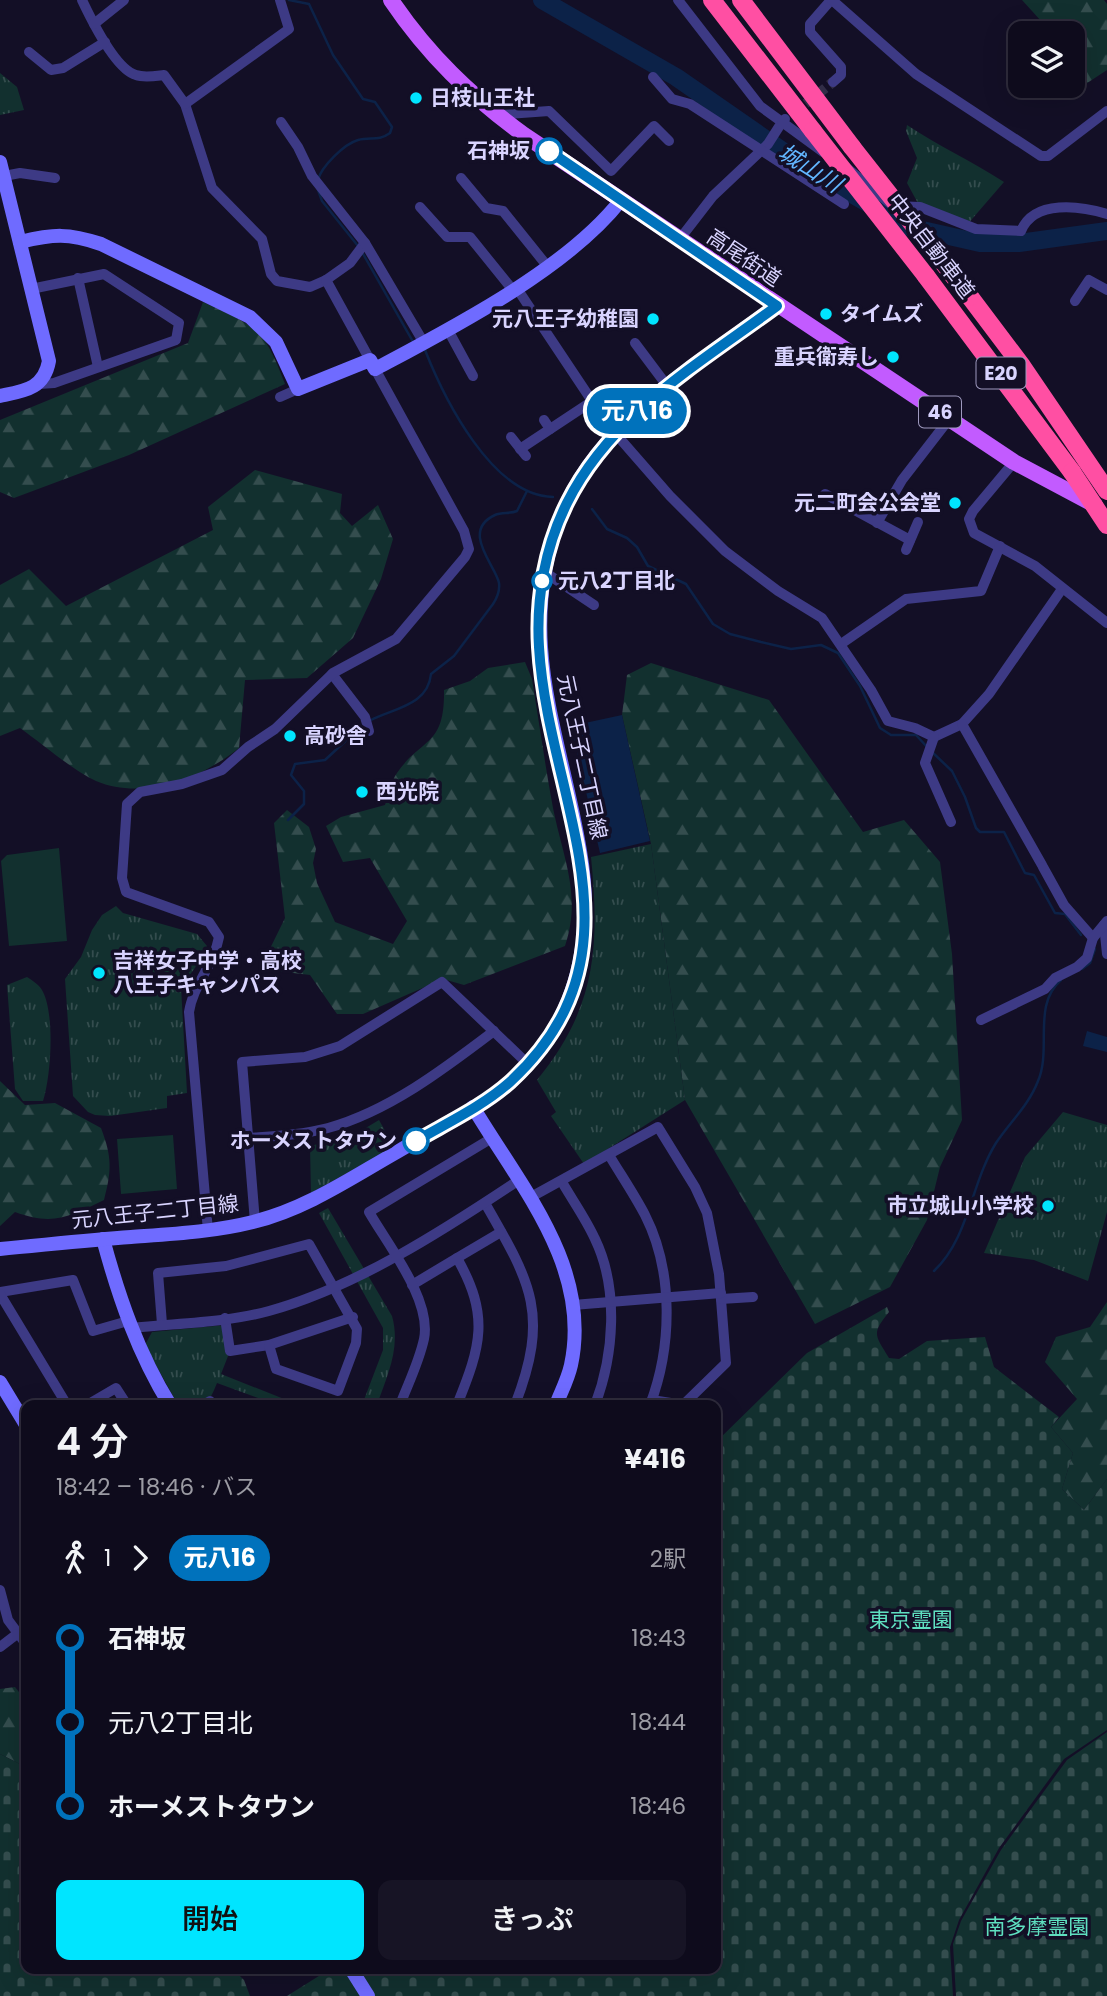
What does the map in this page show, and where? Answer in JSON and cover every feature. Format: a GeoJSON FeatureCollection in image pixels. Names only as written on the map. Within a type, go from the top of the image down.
{"type":"FeatureCollection","features":[{"type":"Feature","properties":{"kind":"highway","name":"中央自動車道"},"geometry":{"type":"LineString","coordinates":[[712,0],[926,276],[1072,472],[1107,525]]}},
{"type":"Feature","properties":{"kind":"highway","name":"中央自動車道"},"geometry":{"type":"LineString","coordinates":[[741,0],[1022,366],[1103,484]]}},
{"type":"Feature","properties":{"kind":"main road","name":"高尾街道"},"geometry":{"type":"LineString","coordinates":[[391,0],[441,65],[496,115],[777,306],[1014,462],[1107,511]]}},
{"type":"Feature","properties":{"kind":"street"},"geometry":{"type":"LineString","coordinates":[[82,0],[105,42],[134,75],[164,75],[185,104],[212,188],[258,233],[271,274],[277,281],[292,286],[310,287],[326,280],[362,248]]}},
{"type":"Feature","properties":{"kind":"street"},"geometry":{"type":"LineString","coordinates":[[94,24],[124,0]]}},
{"type":"Feature","properties":{"kind":"street"},"geometry":{"type":"LineString","coordinates":[[185,104],[289,29],[280,0]]}},
{"type":"Feature","properties":{"kind":"street"},"geometry":{"type":"LineString","coordinates":[[678,0],[760,106],[782,124],[860,176],[881,200],[893,206],[920,207],[976,229],[1021,231],[1025,222],[1046,209],[1083,207],[1107,214]]}},
{"type":"Feature","properties":{"kind":"street"},"geometry":{"type":"LineString","coordinates":[[833,82],[841,75],[841,67],[810,32],[810,24],[832,0],[916,74],[1041,156],[1048,156],[1107,111]]}},
{"type":"Feature","properties":{"kind":"street"},"geometry":{"type":"LineString","coordinates":[[29,52],[51,70],[63,68],[105,42]]}},
{"type":"Feature","properties":{"kind":"street"},"geometry":{"type":"LineString","coordinates":[[653,77],[672,99],[690,104],[765,148],[844,204]]}},
{"type":"Feature","properties":{"kind":"street"},"geometry":{"type":"LineString","coordinates":[[496,115],[549,111],[611,171],[654,126],[669,141]]}},
{"type":"Feature","properties":{"kind":"street"},"geometry":{"type":"LineString","coordinates":[[281,122],[298,147],[312,176],[424,342]]}},
{"type":"Feature","properties":{"kind":"street"},"geometry":{"type":"LineString","coordinates":[[679,240],[713,196],[765,148],[782,124]]}},
{"type":"Feature","properties":{"kind":"street"},"geometry":{"type":"LineString","coordinates":[[0,396],[32,389],[39,384],[45,377],[49,361],[2,169],[55,178]]}},
{"type":"Feature","properties":{"kind":"street"},"geometry":{"type":"LineString","coordinates":[[461,178],[486,208],[503,211],[548,267]]}},
{"type":"Feature","properties":{"kind":"street"},"geometry":{"type":"LineString","coordinates":[[280,397],[372,364],[447,330],[548,267],[607,218],[621,200]]}},
{"type":"Feature","properties":{"kind":"street"},"geometry":{"type":"LineString","coordinates":[[420,207],[447,237],[470,237],[514,288],[591,402],[699,526],[778,592],[822,618],[887,721],[915,727],[933,741]]}},
{"type":"Feature","properties":{"kind":"street"},"geometry":{"type":"LineString","coordinates":[[20,242],[58,233],[101,244],[250,317],[276,342],[298,389]]}},
{"type":"Feature","properties":{"kind":"street"},"geometry":{"type":"LineString","coordinates":[[31,289],[104,274],[179,323],[176,340],[54,383],[39,384]]}},
{"type":"Feature","properties":{"kind":"street"},"geometry":{"type":"LineString","coordinates":[[78,278],[98,368]]}},
{"type":"Feature","properties":{"kind":"street"},"geometry":{"type":"LineString","coordinates":[[208,1231],[189,1012],[191,997],[210,964],[219,937],[209,922],[126,892],[121,878],[127,804],[141,792],[182,784],[222,770],[248,747],[275,729],[332,674],[396,639],[470,549],[464,531],[326,280]]}},
{"type":"Feature","properties":{"kind":"street"},"geometry":{"type":"LineString","coordinates":[[1075,301],[1088,280],[1107,290]]}},
{"type":"Feature","properties":{"kind":"street","name":"元八王子二丁目線"},"geometry":{"type":"LineString","coordinates":[[0,1249],[208,1231],[255,1222],[290,1210],[347,1182],[473,1107],[509,1083],[527,1063],[559,1020],[582,966],[586,906],[580,852],[543,681],[539,627],[543,571],[566,504],[594,457],[616,432],[640,408],[777,306]]}},
{"type":"Feature","properties":{"kind":"street"},"geometry":{"type":"LineString","coordinates":[[447,330],[473,376]]}},
{"type":"Feature","properties":{"kind":"street"},"geometry":{"type":"LineString","coordinates":[[635,344],[668,387]]}},
{"type":"Feature","properties":{"kind":"street"},"geometry":{"type":"LineString","coordinates":[[511,437],[523,453],[547,424],[591,402]]}},
{"type":"Feature","properties":{"kind":"street"},"geometry":{"type":"LineString","coordinates":[[877,523],[902,480],[950,418]]}},
{"type":"Feature","properties":{"kind":"street"},"geometry":{"type":"LineString","coordinates":[[1014,462],[969,519],[974,533],[1035,566],[1107,623]]}},
{"type":"Feature","properties":{"kind":"street"},"geometry":{"type":"LineString","coordinates":[[825,494],[877,523],[908,545],[918,522]]}},
{"type":"Feature","properties":{"kind":"street"},"geometry":{"type":"LineString","coordinates":[[841,645],[906,599],[981,591],[1000,545]]}},
{"type":"Feature","properties":{"kind":"street"},"geometry":{"type":"LineString","coordinates":[[543,571],[594,605]]}},
{"type":"Feature","properties":{"kind":"street"},"geometry":{"type":"LineString","coordinates":[[951,822],[925,763],[933,741],[962,724],[1012,663],[1062,589]]}},
{"type":"Feature","properties":{"kind":"street"},"geometry":{"type":"LineString","coordinates":[[332,674],[367,725]]}},
{"type":"Feature","properties":{"kind":"street"},"geometry":{"type":"LineString","coordinates":[[962,724],[1065,905],[1093,938]]}},
{"type":"Feature","properties":{"kind":"street"},"geometry":{"type":"LineString","coordinates":[[981,1020],[1045,989],[1055,978],[1077,967],[1087,958],[1093,938],[1105,923]]}},
{"type":"Feature","properties":{"kind":"street"},"geometry":{"type":"LineString","coordinates":[[1105,923],[1107,954]]}},
{"type":"Feature","properties":{"kind":"street"},"geometry":{"type":"LineString","coordinates":[[255,1222],[242,1062],[324,1053],[340,1046],[442,982],[527,1063]]}},
{"type":"Feature","properties":{"kind":"street"},"geometry":{"type":"LineString","coordinates":[[248,1138],[301,1134],[353,1119],[450,1065],[494,1031]]}},
{"type":"Feature","properties":{"kind":"street"},"geometry":{"type":"LineString","coordinates":[[473,1107],[531,1198],[561,1253],[573,1305],[571,1367],[558,1400]]}},
{"type":"Feature","properties":{"kind":"street"},"geometry":{"type":"LineString","coordinates":[[531,1198],[658,1127],[695,1187],[707,1213],[715,1240],[721,1296],[726,1363],[687,1400]]}},
{"type":"Feature","properties":{"kind":"street"},"geometry":{"type":"LineString","coordinates":[[402,1400],[424,1338],[421,1305],[369,1212],[492,1138]]}},
{"type":"Feature","properties":{"kind":"street"},"geometry":{"type":"LineString","coordinates":[[609,1155],[646,1217],[656,1246],[665,1298],[667,1340],[652,1400]]}},
{"type":"Feature","properties":{"kind":"street"},"geometry":{"type":"LineString","coordinates":[[64,1400],[0,1293],[73,1280],[93,1331],[266,1312],[335,1287],[394,1256],[519,1180]]}},
{"type":"Feature","properties":{"kind":"street"},"geometry":{"type":"LineString","coordinates":[[562,1182],[596,1240],[606,1274],[610,1351],[596,1400]]}},
{"type":"Feature","properties":{"kind":"street"},"geometry":{"type":"LineString","coordinates":[[485,1203],[522,1268],[533,1300],[532,1350],[517,1400]]}},
{"type":"Feature","properties":{"kind":"street"},"geometry":{"type":"LineString","coordinates":[[412,1285],[501,1232]]}},
{"type":"Feature","properties":{"kind":"street"},"geometry":{"type":"LineString","coordinates":[[103,1239],[130,1325],[152,1376],[167,1400]]}},
{"type":"Feature","properties":{"kind":"street"},"geometry":{"type":"LineString","coordinates":[[162,1324],[158,1273],[226,1266],[309,1244],[353,1317],[357,1329],[356,1343],[338,1391],[275,1369],[269,1345]]}},
{"type":"Feature","properties":{"kind":"street"},"geometry":{"type":"LineString","coordinates":[[457,1258],[478,1305],[481,1332],[473,1367],[459,1400]]}},
{"type":"Feature","properties":{"kind":"street"},"geometry":{"type":"LineString","coordinates":[[573,1305],[665,1298],[753,1297]]}},
{"type":"Feature","properties":{"kind":"street"},"geometry":{"type":"LineString","coordinates":[[225,1318],[230,1351],[269,1345],[353,1317]]}},
{"type":"Feature","properties":{"kind":"street"},"geometry":{"type":"LineString","coordinates":[[0,1382],[21,1417]]}},
{"type":"Feature","properties":{"kind":"street"},"geometry":{"type":"LineString","coordinates":[[96,1400],[116,1388],[124,1400]]}},
{"type":"Feature","properties":{"kind":"street"},"geometry":{"type":"LineString","coordinates":[[0,1590],[8,1620],[21,1638]]}},
{"type":"Feature","properties":{"kind":"street"},"geometry":{"type":"LineString","coordinates":[[0,1647],[17,1634]]}},
{"type":"Feature","properties":{"kind":"street"},"geometry":{"type":"LineString","coordinates":[[354,1974],[368,1996]]}},
{"type":"Feature","properties":{"kind":"green space"},"geometry":{"type":"Polygon","coordinates":[[[1022,0],[1104,0],[1107,4],[1107,70],[1085,84],[1085,21],[1041,21],[1022,0]]]}},
{"type":"Feature","properties":{"kind":"green space"},"geometry":{"type":"Polygon","coordinates":[[[0,73],[17,87],[24,110],[0,115],[0,73]]]}},
{"type":"Feature","properties":{"kind":"green space"},"geometry":{"type":"Polygon","coordinates":[[[907,125],[1004,182],[966,226],[920,207],[907,183],[917,158],[906,131],[907,125]]]}},
{"type":"Feature","properties":{"kind":"green space"},"geometry":{"type":"Polygon","coordinates":[[[203,302],[236,317],[256,331],[271,351],[285,384],[129,455],[14,498],[0,492],[0,420],[188,343],[203,302]]]}},
{"type":"Feature","properties":{"kind":"green space"},"geometry":{"type":"Polygon","coordinates":[[[255,470],[342,494],[340,513],[352,526],[378,505],[393,539],[381,579],[353,638],[307,678],[245,680],[239,748],[208,769],[172,783],[153,787],[114,787],[78,771],[20,728],[0,736],[0,585],[29,569],[66,606],[213,530],[208,507],[255,470]]]}},
{"type":"Feature","properties":{"kind":"green space"},"geometry":{"type":"Polygon","coordinates":[[[525,662],[532,679],[553,808],[569,877],[572,910],[565,946],[464,985],[443,979],[363,1014],[337,1014],[310,975],[260,969],[285,918],[274,823],[287,810],[309,827],[316,849],[313,863],[317,883],[335,922],[393,944],[407,921],[370,858],[343,862],[326,826],[341,817],[385,805],[397,773],[436,732],[441,722],[444,690],[470,681],[488,668],[525,662]]]}},
{"type":"Feature","properties":{"kind":"green space"},"geometry":{"type":"Polygon","coordinates":[[[651,663],[769,700],[863,832],[904,820],[940,862],[952,954],[962,1120],[940,1167],[927,1220],[890,1287],[815,1324],[685,1100],[651,844],[622,715],[627,675],[651,663]]]}},
{"type":"Feature","properties":{"kind":"green space"},"geometry":{"type":"Polygon","coordinates":[[[651,844],[685,1100],[584,1164],[551,1116],[556,1112],[537,1080],[572,1027],[590,975],[595,920],[591,857],[651,844]]]}},
{"type":"Feature","properties":{"kind":"green space"},"geometry":{"type":"Polygon","coordinates":[[[59,848],[67,941],[9,946],[1,861],[7,855],[59,848]]]}},
{"type":"Feature","properties":{"kind":"green space"},"geometry":{"type":"Polygon","coordinates":[[[116,906],[123,913],[197,934],[207,946],[205,954],[181,987],[187,1093],[167,1096],[167,1108],[110,1116],[88,1112],[73,1096],[65,979],[81,957],[92,930],[102,915],[116,906]]]}},
{"type":"Feature","properties":{"kind":"green space"},"geometry":{"type":"Polygon","coordinates":[[[27,977],[42,990],[49,1016],[50,1062],[43,1101],[23,1101],[15,1089],[7,985],[27,977]]]}},
{"type":"Feature","properties":{"kind":"green space"},"geometry":{"type":"Polygon","coordinates":[[[0,1081],[25,1105],[55,1103],[101,1128],[110,1164],[104,1200],[61,1218],[40,1218],[15,1212],[0,1226],[0,1081]]]}},
{"type":"Feature","properties":{"kind":"green space"},"geometry":{"type":"Polygon","coordinates":[[[1063,1112],[1107,1125],[1107,1212],[1088,1281],[1034,1260],[984,1253],[1025,1157],[1063,1112]]]}},
{"type":"Feature","properties":{"kind":"green space"},"geometry":{"type":"Polygon","coordinates":[[[379,1120],[394,1147],[311,1193],[310,1146],[354,1135],[379,1120]]]}},
{"type":"Feature","properties":{"kind":"green space"},"geometry":{"type":"Polygon","coordinates":[[[173,1135],[177,1189],[121,1194],[117,1139],[173,1135]]]}},
{"type":"Feature","properties":{"kind":"green space"},"geometry":{"type":"Polygon","coordinates":[[[328,1208],[392,1316],[394,1351],[379,1400],[364,1400],[383,1350],[383,1328],[319,1213],[328,1208]]]}},
{"type":"Feature","properties":{"kind":"green space"},"geometry":{"type":"Polygon","coordinates":[[[1107,1302],[1107,1479],[1084,1510],[1062,1489],[1073,1453],[1051,1427],[1077,1399],[1045,1362],[1056,1337],[1090,1327],[1107,1302]]]}},
{"type":"Feature","properties":{"kind":"green space","name":"東京霊園"},"geometry":{"type":"Polygon","coordinates":[[[887,1307],[889,1312],[879,1325],[877,1335],[889,1358],[899,1359],[927,1341],[985,1337],[994,1367],[1059,1417],[1051,1427],[1073,1453],[1062,1489],[1084,1510],[1107,1479],[1107,1730],[1064,1759],[999,1848],[959,1920],[950,1947],[953,1996],[287,1996],[322,1974],[721,1974],[721,1437],[807,1353],[887,1307]]]}},
{"type":"Feature","properties":{"kind":"green space"},"geometry":{"type":"Polygon","coordinates":[[[226,1325],[230,1351],[221,1374],[286,1400],[263,1400],[217,1383],[208,1400],[175,1400],[145,1345],[152,1332],[226,1325]]]}},
{"type":"Feature","properties":{"kind":"green space"},"geometry":{"type":"Polygon","coordinates":[[[15,1687],[21,1695],[21,1764],[0,1754],[0,1689],[15,1687]]]}},
{"type":"Feature","properties":{"kind":"green space","name":"南多摩霊園"},"geometry":{"type":"Polygon","coordinates":[[[1107,1732],[1107,1996],[956,1996],[953,1944],[961,1921],[1001,1850],[1067,1760],[1107,1732]]]}},
{"type":"Feature","properties":{"kind":"green space"},"geometry":{"type":"Polygon","coordinates":[[[0,1754],[21,1764],[21,1974],[238,1974],[244,1980],[250,1996],[0,1996],[0,1754]]]}},
{"type":"Feature","properties":{"kind":"water"},"geometry":{"type":"Polygon","coordinates":[[[622,715],[650,841],[600,853],[571,726],[622,715]]]}},
{"type":"Feature","properties":{"kind":"water"},"geometry":{"type":"Polygon","coordinates":[[[1087,1031],[1107,1037],[1107,1052],[1083,1046],[1087,1031]]]}},
{"type":"Feature","properties":{"kind":"waterway"},"geometry":{"type":"LineString","coordinates":[[289,0],[309,4],[333,55],[363,99],[375,102],[392,127],[386,136],[366,138],[346,146],[328,163],[318,180]]}},
{"type":"Feature","properties":{"kind":"waterway","name":"城山川"},"geometry":{"type":"LineString","coordinates":[[542,0],[676,77],[810,170],[909,227],[980,243],[1019,243],[1107,231]]}},
{"type":"Feature","properties":{"kind":"waterway"},"geometry":{"type":"LineString","coordinates":[[318,190],[322,201],[358,246]]}},
{"type":"Feature","properties":{"kind":"waterway"},"geometry":{"type":"LineString","coordinates":[[362,252],[412,340]]}},
{"type":"Feature","properties":{"kind":"waterway"},"geometry":{"type":"LineString","coordinates":[[425,350],[458,417],[491,463],[510,480],[531,492],[553,497]]}},
{"type":"Feature","properties":{"kind":"waterway"},"geometry":{"type":"LineString","coordinates":[[371,720],[409,704],[424,693],[431,674],[454,656],[493,604],[499,583],[483,549],[480,530],[485,522],[495,515],[517,511],[527,491]]}},
{"type":"Feature","properties":{"kind":"waterway"},"geometry":{"type":"LineString","coordinates":[[592,509],[607,529],[627,538],[637,547],[648,566],[686,584],[713,624],[730,634],[791,649],[821,645],[838,653],[860,686],[880,728],[891,735],[916,735],[928,748]]}},
{"type":"Feature","properties":{"kind":"waterway"},"geometry":{"type":"LineString","coordinates":[[288,820],[304,804],[304,791],[291,775],[295,764],[325,760],[365,723]]}},
{"type":"Feature","properties":{"kind":"waterway"},"geometry":{"type":"LineString","coordinates":[[932,752],[952,771],[976,828],[980,832],[1004,832],[1025,873],[1034,875],[1055,913],[1065,914],[1081,935]]}},
{"type":"Feature","properties":{"kind":"waterway"},"geometry":{"type":"LineString","coordinates":[[1082,969],[1090,963],[1095,949]]}},
{"type":"Feature","properties":{"kind":"waterway"},"geometry":{"type":"LineString","coordinates":[[934,1271],[955,1243],[996,1143],[1024,1106],[1038,1081],[1042,1068],[1047,1002],[1052,990],[1061,980]]}},
{"type":"Feature","properties":{"kind":"tunnel"},"geometry":{"type":"LineString","coordinates":[[794,113],[833,82]]}},
{"type":"Feature","properties":{"kind":"bus line","name":"元八16"},"geometry":{"type":"LineString","coordinates":[[416,1141],[509,1083],[538,1052],[559,1020],[582,966],[586,906],[580,852],[544,691],[539,648],[543,571],[558,522],[594,457],[640,408],[777,306],[549,151]]}},
{"type":"Feature","properties":{"kind":"place","name":"日枝山王社"},"geometry":{"type":"Point","coordinates":[416,98]}},
{"type":"Feature","properties":{"kind":"place","name":"石神坂"},"geometry":{"type":"Point","coordinates":[549,151]}},
{"type":"Feature","properties":{"kind":"place","name":"タイムズ"},"geometry":{"type":"Point","coordinates":[826,314]}},
{"type":"Feature","properties":{"kind":"place","name":"元八王子幼稚園"},"geometry":{"type":"Point","coordinates":[653,319]}},
{"type":"Feature","properties":{"kind":"place","name":"重兵衛寿し"},"geometry":{"type":"Point","coordinates":[893,357]}},
{"type":"Feature","properties":{"kind":"place","name":"元二町会公会堂"},"geometry":{"type":"Point","coordinates":[955,503]}},
{"type":"Feature","properties":{"kind":"place","name":"元八2丁目北"},"geometry":{"type":"Point","coordinates":[542,581]}},
{"type":"Feature","properties":{"kind":"place","name":"高砂舎"},"geometry":{"type":"Point","coordinates":[290,736]}},
{"type":"Feature","properties":{"kind":"place","name":"西光院"},"geometry":{"type":"Point","coordinates":[362,792]}},
{"type":"Feature","properties":{"kind":"place","name":"吉祥女子中学・高校 八王子キャンパス"},"geometry":{"type":"Point","coordinates":[99,973]}},
{"type":"Feature","properties":{"kind":"place","name":"ホーメストタウン"},"geometry":{"type":"Point","coordinates":[416,1141]}},
{"type":"Feature","properties":{"kind":"place","name":"市立城山小学校"},"geometry":{"type":"Point","coordinates":[1048,1206]}}]}
